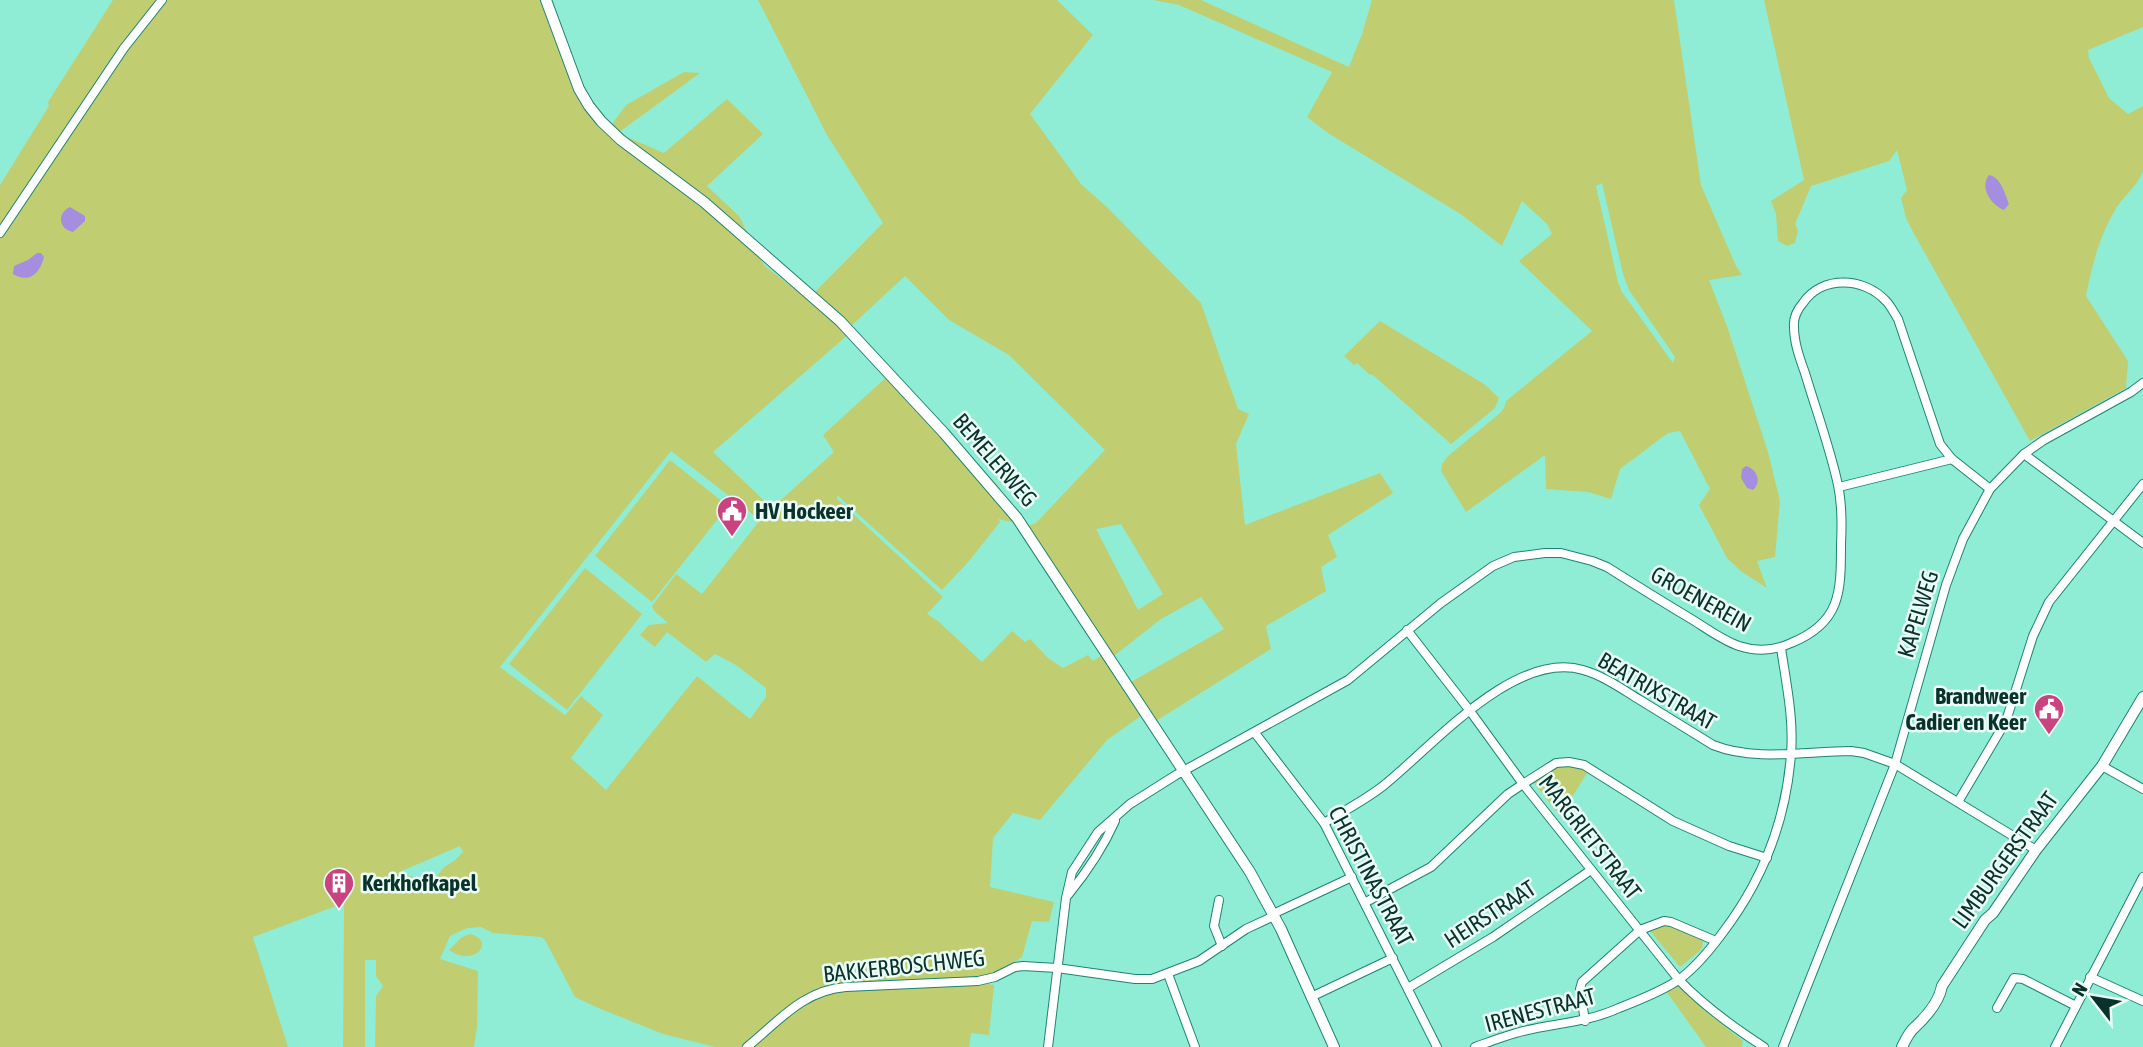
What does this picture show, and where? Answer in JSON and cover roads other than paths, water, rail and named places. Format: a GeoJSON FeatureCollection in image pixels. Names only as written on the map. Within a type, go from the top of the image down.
{"type":"FeatureCollection","features":[{"type":"Feature","properties":{"kind":"street"},"geometry":{"type":"LineString","coordinates":[[0,233],[95,89],[162,0]]}},
{"type":"Feature","properties":{"kind":"street","name":"BEMELERWEG"},"geometry":{"type":"LineString","coordinates":[[546,0],[569,66],[594,113],[615,135],[704,202],[840,321],[973,465],[1029,533],[1250,872],[1274,915],[1334,1047]]}},
{"type":"Feature","properties":{"kind":"street","name":"GROENEREIN"},"geometry":{"type":"LineString","coordinates":[[1057,968],[1066,898],[1107,838],[1116,818],[1137,799],[1184,770],[1348,680],[1407,630],[1493,566],[1514,557],[1561,553],[1592,561],[1607,567],[1737,645],[1762,650],[1781,648],[1815,631],[1828,617],[1838,597],[1842,534],[1839,487],[1793,326],[1796,312],[1807,297],[1833,282],[1864,286],[1887,302],[1898,319],[1940,444],[1952,459],[1990,489]]}},
{"type":"Feature","properties":{"kind":"street","name":"KAPELWEG"},"geometry":{"type":"LineString","coordinates":[[1783,1047],[1895,764],[1946,585],[1964,539],[1990,489],[2024,454],[2044,440],[2143,383]]}},
{"type":"Feature","properties":{"kind":"street"},"geometry":{"type":"LineString","coordinates":[[2024,454],[2143,543]]}},
{"type":"Feature","properties":{"kind":"street"},"geometry":{"type":"LineString","coordinates":[[1839,487],[1952,459]]}},
{"type":"Feature","properties":{"kind":"street"},"geometry":{"type":"LineString","coordinates":[[1958,802],[2006,721],[2033,636],[2049,602],[2143,484]]}},
{"type":"Feature","properties":{"kind":"street","name":"MARGRIETSTRAAT"},"geometry":{"type":"LineString","coordinates":[[1407,630],[1470,710],[1523,784],[1679,980],[1695,997],[1757,1046]]}},
{"type":"Feature","properties":{"kind":"street","name":"IRENESTRAAT"},"geometry":{"type":"LineString","coordinates":[[1475,1047],[1516,1033],[1585,1021],[1618,1009],[1679,980],[1701,961],[1738,914],[1767,858],[1782,814],[1791,753],[1791,717],[1781,648]]}},
{"type":"Feature","properties":{"kind":"street","name":"BEATRIXSTRAAT"},"geometry":{"type":"LineString","coordinates":[[1324,823],[1381,787],[1470,710],[1497,691],[1529,673],[1567,667],[1604,678],[1724,750],[1756,754],[1851,751],[1895,764],[2036,850]]}},
{"type":"Feature","properties":{"kind":"street","name":"LIMBURGERSTRAAT"},"geometry":{"type":"LineString","coordinates":[[1902,1047],[1914,1028],[1922,1023],[1942,986],[1978,931],[2036,850],[2102,766],[2143,697]]}},
{"type":"Feature","properties":{"kind":"street","name":"CHRISTINASTRAAT"},"geometry":{"type":"LineString","coordinates":[[1255,733],[1324,823],[1437,1047]]}},
{"type":"Feature","properties":{"kind":"street"},"geometry":{"type":"LineString","coordinates":[[1366,902],[1431,867],[1508,794],[1556,763],[1584,765],[1673,821],[1729,846],[1767,858]]}},
{"type":"Feature","properties":{"kind":"street"},"geometry":{"type":"LineString","coordinates":[[2102,766],[2143,789]]}},
{"type":"Feature","properties":{"kind":"street","name":"HEIRSTRAAT"},"geometry":{"type":"LineString","coordinates":[[1408,988],[1493,937],[1591,870]]}},
{"type":"Feature","properties":{"kind":"street"},"geometry":{"type":"LineString","coordinates":[[1274,915],[1352,877]]}},
{"type":"Feature","properties":{"kind":"street"},"geometry":{"type":"LineString","coordinates":[[2055,1047],[2143,877]]}},
{"type":"Feature","properties":{"kind":"street"},"geometry":{"type":"LineString","coordinates":[[1219,900],[1214,926],[1222,946]]}},
{"type":"Feature","properties":{"kind":"street","name":"BAKKERBOSCHWEG"},"geometry":{"type":"LineString","coordinates":[[747,1047],[797,1005],[825,991],[978,981],[1015,967],[1057,968],[1144,980],[1168,974],[1199,961],[1246,929],[1274,915]]}},
{"type":"Feature","properties":{"kind":"street"},"geometry":{"type":"LineString","coordinates":[[1585,1021],[1581,982],[1640,930],[1664,921],[1671,922],[1716,941]]}},
{"type":"Feature","properties":{"kind":"street"},"geometry":{"type":"LineString","coordinates":[[1311,997],[1393,958]]}},
{"type":"Feature","properties":{"kind":"street"},"geometry":{"type":"LineString","coordinates":[[1048,1047],[1057,968]]}},
{"type":"Feature","properties":{"kind":"street"},"geometry":{"type":"LineString","coordinates":[[1168,974],[1195,1047]]}},
{"type":"Feature","properties":{"kind":"street"},"geometry":{"type":"LineString","coordinates":[[2090,977],[2143,1001]]}},
{"type":"Feature","properties":{"kind":"street"},"geometry":{"type":"LineString","coordinates":[[1997,1008],[2014,978],[2023,979],[2076,1006]]}},
{"type":"Feature","properties":{"kind":"place","name":"HV Hockeer"},"geometry":{"type":"Point","coordinates":[732,538]}},
{"type":"Feature","properties":{"kind":"place","name":"Brandweer Cadier en Keer"},"geometry":{"type":"Point","coordinates":[2049,736]}},
{"type":"Feature","properties":{"kind":"place","name":"Kerkhofkapel"},"geometry":{"type":"Point","coordinates":[339,910]}}]}
